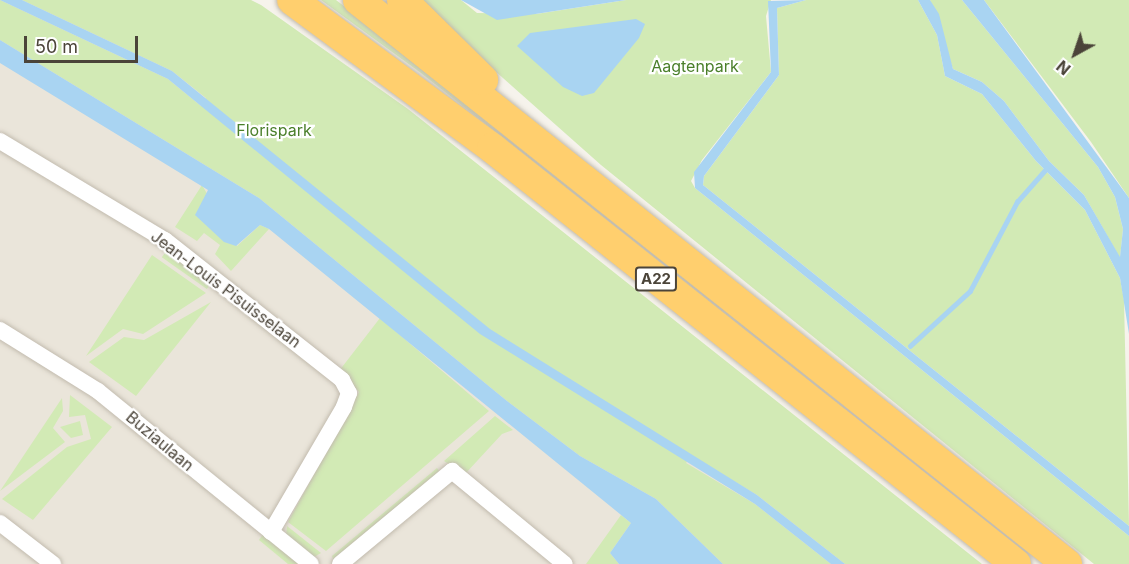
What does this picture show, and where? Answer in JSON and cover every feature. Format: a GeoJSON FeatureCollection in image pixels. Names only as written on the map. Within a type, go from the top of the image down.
{"type":"FeatureCollection","features":[{"type":"Feature","properties":{"kind":"highway","name":"A22"},"geometry":{"type":"LineString","coordinates":[[292,0],[492,148],[1016,564]]}},
{"type":"Feature","properties":{"kind":"highway","name":"A22"},"geometry":{"type":"LineString","coordinates":[[358,0],[1067,564]]}},
{"type":"Feature","properties":{"kind":"highway","name":"A22"},"geometry":{"type":"LineString","coordinates":[[402,0],[549,152]]}},
{"type":"Feature","properties":{"kind":"street","name":"Jean-Louis Pisuisselaan"},"geometry":{"type":"LineString","coordinates":[[0,141],[165,240],[342,380],[349,393],[271,532]]}},
{"type":"Feature","properties":{"kind":"street","name":"Buziaulaan"},"geometry":{"type":"LineString","coordinates":[[0,330],[90,385],[311,564]]}},
{"type":"Feature","properties":{"kind":"street"},"geometry":{"type":"LineString","coordinates":[[340,564],[452,471],[566,564]]}},
{"type":"Feature","properties":{"kind":"street"},"geometry":{"type":"LineString","coordinates":[[0,523],[53,564]]}},
{"type":"Feature","properties":{"kind":"shaded area"},"geometry":{"type":"Polygon","coordinates":[[[0,0],[137,0],[914,564],[0,564],[0,0]]]}},
{"type":"Feature","properties":{"kind":"green space","name":"Florispark"},"geometry":{"type":"Polygon","coordinates":[[[0,0],[168,79],[201,106],[206,98],[172,71],[22,0],[251,0],[261,5],[408,109],[982,564],[845,564],[757,495],[692,456],[686,463],[755,504],[831,564],[723,564],[656,499],[580,456],[507,401],[259,198],[0,40],[0,0]]]}},
{"type":"Feature","properties":{"kind":"green space"},"geometry":{"type":"Polygon","coordinates":[[[321,0],[336,0],[402,51],[1045,564],[421,73],[321,0]]]}},
{"type":"Feature","properties":{"kind":"green space","name":"Aagtenpark"},"geometry":{"type":"Polygon","coordinates":[[[415,0],[461,0],[477,13],[536,14],[626,0],[771,0],[766,16],[771,72],[702,160],[691,181],[695,188],[1129,536],[1129,564],[1094,564],[601,165],[415,0]]]}},
{"type":"Feature","properties":{"kind":"green space"},"geometry":{"type":"Polygon","coordinates":[[[806,0],[918,0],[937,35],[945,76],[982,94],[1036,161],[1085,210],[1120,278],[1124,300],[1129,526],[703,185],[704,176],[779,75],[777,8],[806,0]]]}},
{"type":"Feature","properties":{"kind":"green space"},"geometry":{"type":"Polygon","coordinates":[[[930,0],[962,0],[1098,167],[1115,197],[1123,229],[1120,258],[1084,195],[1049,161],[1004,101],[982,82],[953,69],[930,0]]]}},
{"type":"Feature","properties":{"kind":"green space"},"geometry":{"type":"Polygon","coordinates":[[[984,0],[1129,0],[1129,198],[1091,142],[984,0]]]}},
{"type":"Feature","properties":{"kind":"green space"},"geometry":{"type":"Polygon","coordinates":[[[202,185],[237,246],[260,225],[269,229],[231,271],[215,254],[220,245],[204,233],[197,241],[175,227],[202,185]]]}},
{"type":"Feature","properties":{"kind":"green space"},"geometry":{"type":"Polygon","coordinates":[[[167,250],[212,282],[207,289],[162,257],[167,250]]]}},
{"type":"Feature","properties":{"kind":"green space"},"geometry":{"type":"Polygon","coordinates":[[[152,255],[206,293],[143,334],[123,329],[86,356],[152,255]]]}},
{"type":"Feature","properties":{"kind":"green space"},"geometry":{"type":"Polygon","coordinates":[[[211,302],[136,396],[89,362],[124,337],[144,340],[211,302]]]}},
{"type":"Feature","properties":{"kind":"green space"},"geometry":{"type":"Polygon","coordinates":[[[380,318],[489,411],[326,551],[288,522],[359,392],[339,371],[380,318]]]}},
{"type":"Feature","properties":{"kind":"green space"},"geometry":{"type":"Polygon","coordinates":[[[70,395],[112,427],[33,520],[2,499],[67,447],[91,439],[85,415],[69,417],[70,395]]]}},
{"type":"Feature","properties":{"kind":"green space"},"geometry":{"type":"Polygon","coordinates":[[[62,398],[63,411],[53,428],[65,442],[0,491],[62,398]]]}},
{"type":"Feature","properties":{"kind":"green space"},"geometry":{"type":"Polygon","coordinates":[[[495,416],[513,430],[502,434],[465,474],[444,461],[495,416]]]}},
{"type":"Feature","properties":{"kind":"green space"},"geometry":{"type":"Polygon","coordinates":[[[80,421],[83,435],[71,438],[60,427],[80,421]]]}},
{"type":"Feature","properties":{"kind":"green space"},"geometry":{"type":"Polygon","coordinates":[[[437,468],[440,472],[333,559],[332,556],[437,468]]]}},
{"type":"Feature","properties":{"kind":"green space"},"geometry":{"type":"Polygon","coordinates":[[[621,515],[631,523],[610,553],[619,564],[586,564],[621,515]]]}},
{"type":"Feature","properties":{"kind":"green space"},"geometry":{"type":"Polygon","coordinates":[[[287,526],[321,553],[314,557],[286,536],[287,526]]]}},
{"type":"Feature","properties":{"kind":"green space"},"geometry":{"type":"Polygon","coordinates":[[[264,533],[300,564],[288,564],[259,540],[264,533]]]}},
{"type":"Feature","properties":{"kind":"water"},"geometry":{"type":"Polygon","coordinates":[[[0,0],[22,0],[172,71],[490,329],[757,495],[845,564],[831,564],[755,504],[480,334],[168,79],[0,0]]]}},
{"type":"Feature","properties":{"kind":"water"},"geometry":{"type":"Polygon","coordinates":[[[461,0],[626,0],[497,20],[461,0]]]}},
{"type":"Feature","properties":{"kind":"water"},"geometry":{"type":"Polygon","coordinates":[[[806,0],[777,8],[779,75],[704,176],[703,185],[1129,526],[1129,536],[695,188],[694,172],[771,72],[768,1],[806,0]]]}},
{"type":"Feature","properties":{"kind":"water"},"geometry":{"type":"Polygon","coordinates":[[[918,0],[930,0],[939,14],[953,69],[982,82],[1004,101],[1049,161],[1084,195],[1120,257],[1123,229],[1115,197],[1098,167],[962,0],[984,0],[1129,198],[1129,334],[1120,278],[1085,210],[1036,161],[982,94],[945,76],[937,35],[918,0]]]}},
{"type":"Feature","properties":{"kind":"water"},"geometry":{"type":"Polygon","coordinates":[[[636,19],[645,24],[639,38],[594,93],[582,96],[563,87],[517,46],[530,33],[636,19]]]}},
{"type":"Feature","properties":{"kind":"water"},"geometry":{"type":"Polygon","coordinates":[[[0,40],[259,198],[507,401],[580,456],[656,499],[723,564],[619,564],[610,553],[631,523],[269,229],[260,225],[236,246],[224,242],[195,215],[208,190],[0,63],[0,40]]]}},
{"type":"Feature","properties":{"kind":"waterway"},"geometry":{"type":"LineString","coordinates":[[910,346],[970,291],[1017,202],[1046,169]]}}]}
